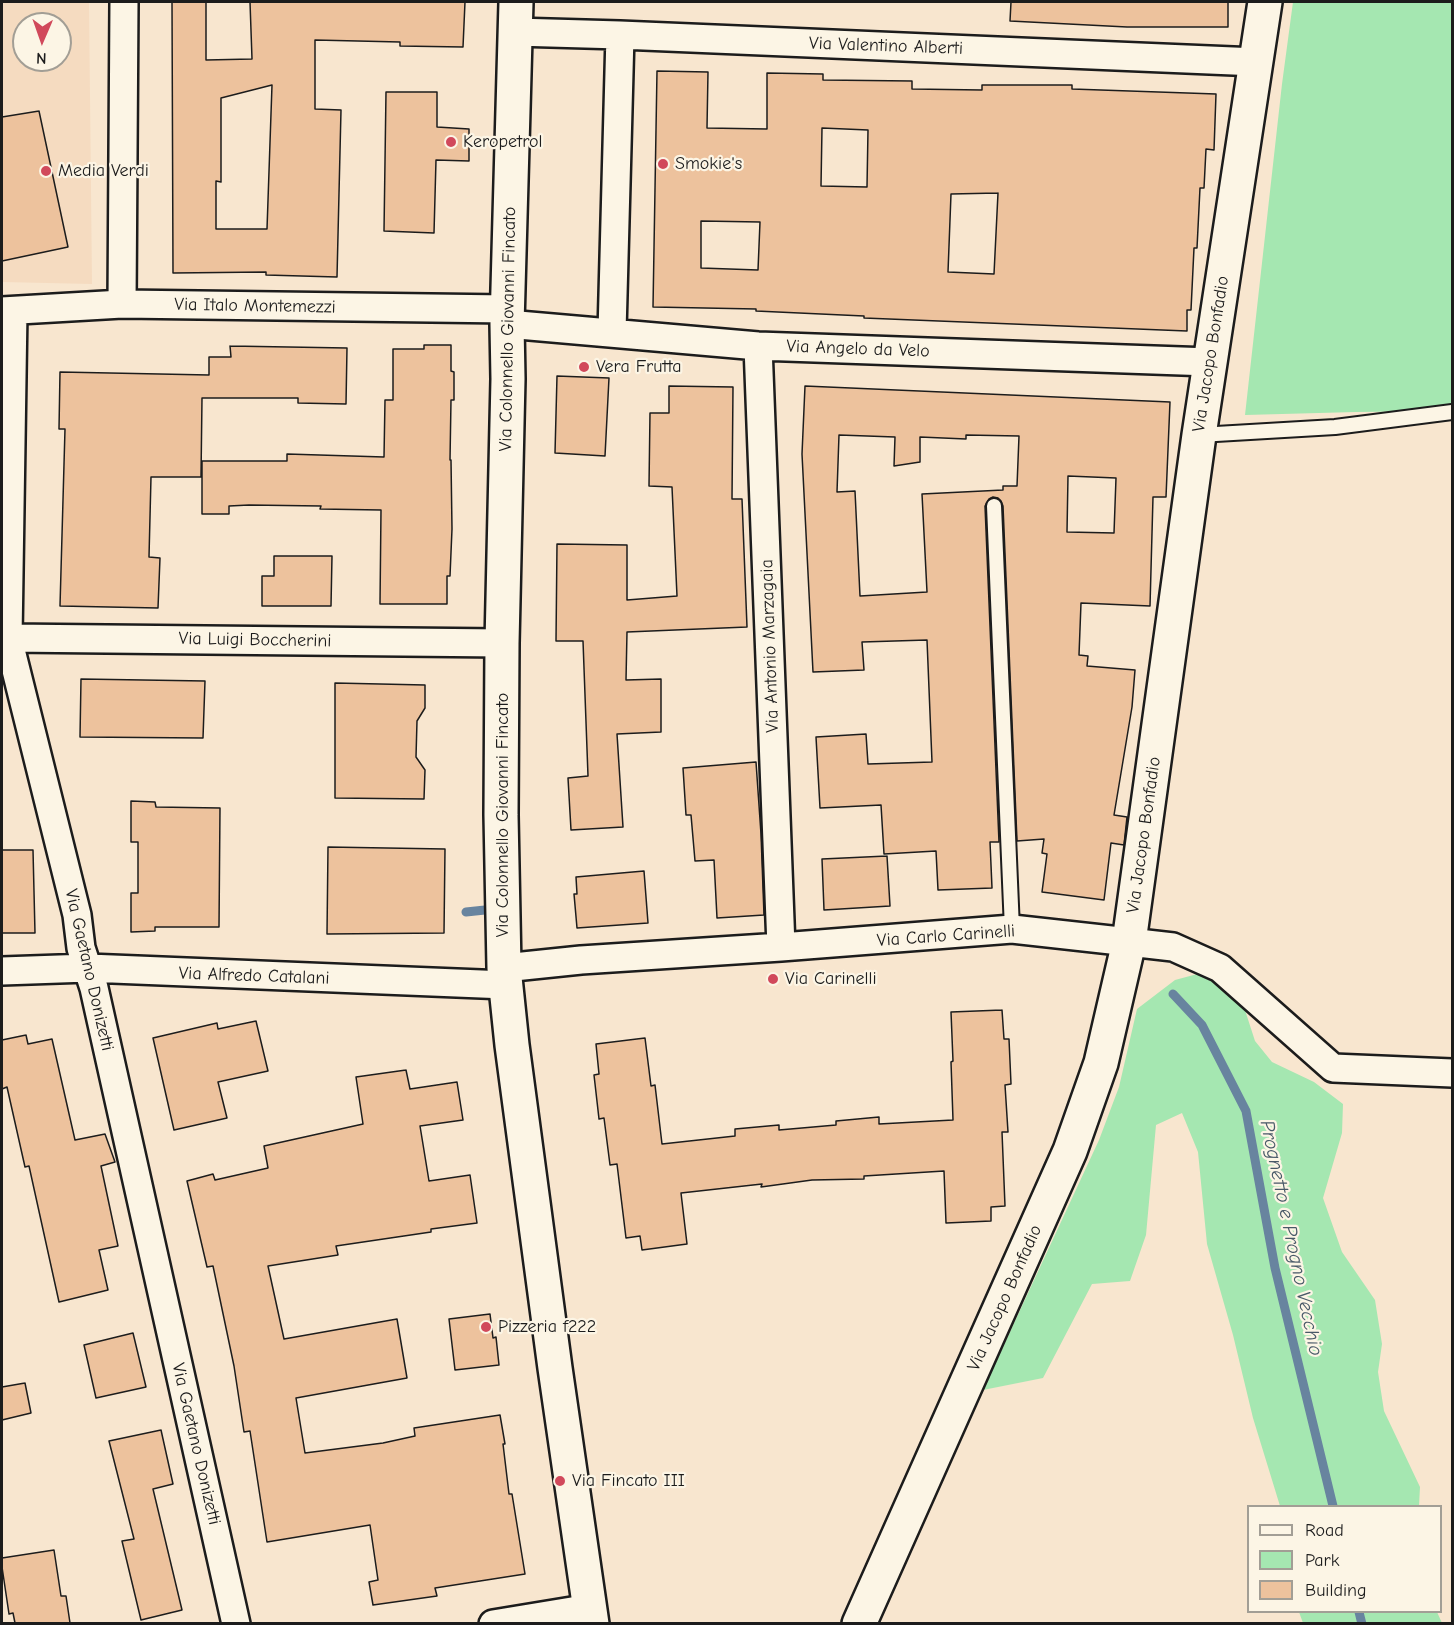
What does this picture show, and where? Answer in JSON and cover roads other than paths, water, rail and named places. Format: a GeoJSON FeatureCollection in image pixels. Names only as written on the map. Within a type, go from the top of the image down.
{"type":"FeatureCollection","features":[{"type":"Feature","properties":{"kind":"street"},"geometry":{"type":"LineString","coordinates":[[122,304],[123,2]]}},
{"type":"Feature","properties":{"kind":"street","name":"Via Jacopo Bonfadio"},"geometry":{"type":"LineString","coordinates":[[859,1623],[1070,1151],[1101,1063],[1129,942],[1199,435],[1266,2]]}},
{"type":"Feature","properties":{"kind":"street","name":"Via Valentino Alberti"},"geometry":{"type":"LineString","coordinates":[[515,17],[620,35],[1257,62]]}},
{"type":"Feature","properties":{"kind":"street","name":"Via Colonnello Giovanni Fincato"},"geometry":{"type":"LineString","coordinates":[[515,17],[502,643],[501,815],[505,976],[555,1368],[591,1616]]}},
{"type":"Feature","properties":{"kind":"street"},"geometry":{"type":"LineString","coordinates":[[612,332],[620,35]]}},
{"type":"Feature","properties":{"kind":"street","name":"Via Italo Montemezzi"},"geometry":{"type":"LineString","coordinates":[[7,311],[122,304],[508,317]]}},
{"type":"Feature","properties":{"kind":"street","name":"Via Gaetano Donizetti"},"geometry":{"type":"LineString","coordinates":[[7,311],[8,638],[77,915],[81,948],[94,987],[236,1623]]}},
{"type":"Feature","properties":{"kind":"street","name":"Via Angelo da Velo"},"geometry":{"type":"LineString","coordinates":[[508,317],[612,332],[758,345],[1210,362]]}},
{"type":"Feature","properties":{"kind":"street","name":"Via Antonio Marzagaia"},"geometry":{"type":"LineString","coordinates":[[758,345],[782,947]]}},
{"type":"Feature","properties":{"kind":"street","name":"Via Luigi Boccherini"},"geometry":{"type":"LineString","coordinates":[[8,638],[502,643]]}},
{"type":"Feature","properties":{"kind":"street","name":"Via Carlo Carinelli"},"geometry":{"type":"LineString","coordinates":[[505,976],[581,960],[1012,929],[1173,947],[1220,968],[1333,1068],[1452,1073]]}},
{"type":"Feature","properties":{"kind":"street","name":"Via Alfredo Catalani"},"geometry":{"type":"LineString","coordinates":[[2,971],[88,968],[505,976]]}},
{"type":"Feature","properties":{"kind":"street"},"geometry":{"type":"LineString","coordinates":[[493,1623],[591,1616]]}},
{"type":"Feature","properties":{"kind":"lane"},"geometry":{"type":"LineString","coordinates":[[1199,435],[1335,427],[1452,412]]}},
{"type":"Feature","properties":{"kind":"lane"},"geometry":{"type":"LineString","coordinates":[[994,506],[1012,929]]}},
{"type":"Feature","properties":{"kind":"waterway","name":"Prognetto e Progno Vecchio"},"geometry":{"type":"LineString","coordinates":[[466,912],[485,910]]}},
{"type":"Feature","properties":{"kind":"waterway","name":"Prognetto e Progno Vecchio"},"geometry":{"type":"LineString","coordinates":[[1173,994],[1202,1025],[1246,1111],[1275,1268],[1333,1505]]}},
{"type":"Feature","properties":{"kind":"waterway","name":"Prognetto e Progno Vecchio"},"geometry":{"type":"LineString","coordinates":[[1359,1613],[1362,1624]]}},
{"type":"Feature","properties":{"kind":"place","name":"Keropetrol"},"geometry":{"type":"Point","coordinates":[451,142]}},
{"type":"Feature","properties":{"kind":"place","name":"Smokie's"},"geometry":{"type":"Point","coordinates":[663,164]}},
{"type":"Feature","properties":{"kind":"place","name":"Media Verdi"},"geometry":{"type":"Point","coordinates":[46,171]}},
{"type":"Feature","properties":{"kind":"place","name":"Vera Frutta"},"geometry":{"type":"Point","coordinates":[584,367]}},
{"type":"Feature","properties":{"kind":"place","name":"Via Carinelli"},"geometry":{"type":"Point","coordinates":[773,979]}},
{"type":"Feature","properties":{"kind":"place","name":"Pizzeria f222"},"geometry":{"type":"Point","coordinates":[486,1327]}},
{"type":"Feature","properties":{"kind":"place","name":"Via Fincato III"},"geometry":{"type":"Point","coordinates":[560,1481]}}]}
